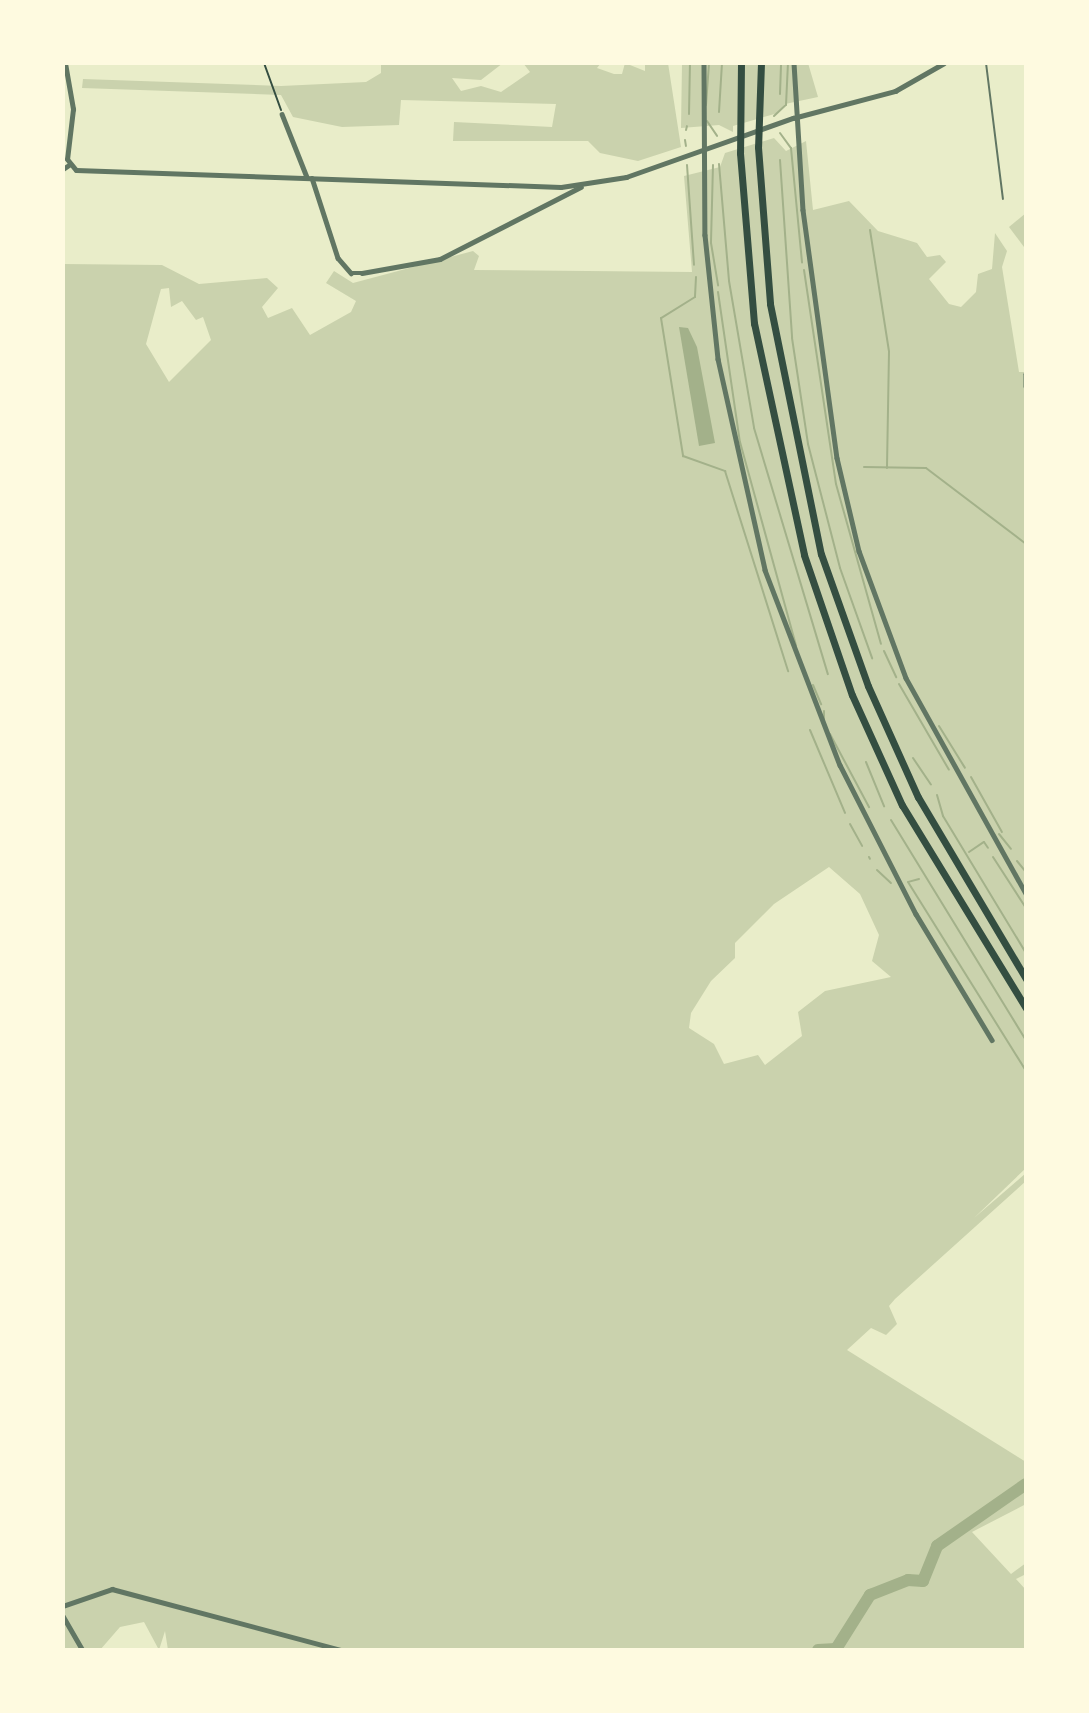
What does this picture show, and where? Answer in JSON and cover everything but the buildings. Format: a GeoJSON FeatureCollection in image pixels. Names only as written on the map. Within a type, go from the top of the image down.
{"type":"FeatureCollection","features":[{"type":"Feature","properties":{"kind":"highway"},"geometry":{"type":"LineString","coordinates":[[741,63],[740,153],[761,372],[782,474],[818,600],[902,805],[1026,1008]]}},
{"type":"Feature","properties":{"kind":"highway"},"geometry":{"type":"LineString","coordinates":[[761,63],[758,148],[778,362],[833,592],[918,797],[1026,979]]}},
{"type":"Feature","properties":{"kind":"street"},"geometry":{"type":"LineString","coordinates":[[65,63],[73,109],[66,167],[581,187]]}},
{"type":"Feature","properties":{"kind":"street"},"geometry":{"type":"LineString","coordinates":[[704,63],[703,150],[720,370],[779,613],[840,765],[932,943],[992,1040]]}},
{"type":"Feature","properties":{"kind":"street"},"geometry":{"type":"LineString","coordinates":[[794,63],[793,118],[835,444],[861,561],[906,678],[1026,894]]}},
{"type":"Feature","properties":{"kind":"street"},"geometry":{"type":"LineString","coordinates":[[282,114],[309,177],[338,258],[351,273],[362,273],[440,259],[581,187],[703,150],[793,118],[895,91],[944,63]]}},
{"type":"Feature","properties":{"kind":"street"},"geometry":{"type":"LineString","coordinates":[[1026,374],[1026,386]]}},
{"type":"Feature","properties":{"kind":"street"},"geometry":{"type":"LineString","coordinates":[[63,1606],[112,1589],[342,1650]]}},
{"type":"Feature","properties":{"kind":"street"},"geometry":{"type":"LineString","coordinates":[[63,1616],[83,1650]]}},
{"type":"Feature","properties":{"kind":"lane"},"geometry":{"type":"LineString","coordinates":[[986,63],[1003,199]]}},
{"type":"Feature","properties":{"kind":"path"},"geometry":{"type":"LineString","coordinates":[[264,63],[282,114]]}},
{"type":"Feature","properties":{"kind":"shaded area"},"geometry":{"type":"Polygon","coordinates":[[[360,63],[503,63],[481,80],[452,78],[461,91],[481,86],[501,92],[530,72],[523,63],[601,63],[597,68],[622,74],[625,63],[645,71],[645,63],[668,63],[681,147],[638,161],[600,153],[588,141],[453,141],[454,122],[552,127],[556,104],[401,100],[399,125],[342,127],[293,117],[281,95],[82,88],[83,79],[281,86],[366,82],[381,73],[381,65],[360,63]]]}},
{"type":"Feature","properties":{"kind":"shaded area"},"geometry":{"type":"Polygon","coordinates":[[[682,63],[808,63],[818,97],[785,104],[778,113],[733,126],[733,132],[719,125],[681,128],[682,63]]]}},
{"type":"Feature","properties":{"kind":"shaded area"},"geometry":{"type":"Polygon","coordinates":[[[774,138],[786,151],[806,141],[813,210],[849,201],[878,231],[917,243],[927,257],[940,255],[946,262],[929,279],[949,304],[961,307],[976,292],[978,274],[992,269],[995,233],[1007,251],[1002,267],[1019,372],[1026,372],[1026,1168],[974,1218],[1026,1173],[1026,1181],[895,1299],[889,1306],[897,1324],[886,1335],[871,1328],[847,1350],[1026,1462],[1026,1504],[972,1532],[1011,1574],[1026,1563],[1026,1574],[1016,1579],[1026,1590],[1026,1650],[168,1650],[165,1631],[159,1650],[144,1622],[120,1627],[100,1650],[63,1650],[63,264],[162,265],[199,284],[267,278],[278,288],[262,307],[268,318],[292,308],[310,335],[351,312],[356,301],[326,283],[334,271],[353,283],[473,251],[479,256],[474,270],[692,272],[684,176],[720,167],[725,153],[774,138]],[[169,288],[161,289],[146,344],[169,382],[211,340],[203,317],[196,320],[182,301],[171,307],[169,288]],[[829,867],[774,904],[735,943],[735,958],[711,981],[691,1013],[689,1028],[714,1044],[724,1064],[758,1055],[765,1065],[802,1036],[798,1012],[825,991],[891,977],[872,961],[879,935],[860,894],[829,867]]]}},
{"type":"Feature","properties":{"kind":"shaded area"},"geometry":{"type":"Polygon","coordinates":[[[1026,213],[1026,246],[1024,247],[1009,227],[1026,213]]]}},
{"type":"Feature","properties":{"kind":"shaded area"},"geometry":{"type":"Polygon","coordinates":[[[679,327],[688,328],[697,347],[715,443],[699,446],[679,327]]]}},
{"type":"Feature","properties":{"kind":"waterway"},"geometry":{"type":"LineString","coordinates":[[689,114],[690,63]]}},
{"type":"Feature","properties":{"kind":"waterway"},"geometry":{"type":"LineString","coordinates":[[706,105],[709,63]]}},
{"type":"Feature","properties":{"kind":"waterway"},"geometry":{"type":"LineString","coordinates":[[719,112],[722,63]]}},
{"type":"Feature","properties":{"kind":"waterway"},"geometry":{"type":"LineString","coordinates":[[780,94],[781,63]]}},
{"type":"Feature","properties":{"kind":"waterway"},"geometry":{"type":"LineString","coordinates":[[774,116],[786,105],[788,63]]}},
{"type":"Feature","properties":{"kind":"waterway"},"geometry":{"type":"LineString","coordinates":[[707,121],[717,136]]}},
{"type":"Feature","properties":{"kind":"waterway"},"geometry":{"type":"LineString","coordinates":[[686,130],[687,126]]}},
{"type":"Feature","properties":{"kind":"waterway"},"geometry":{"type":"LineString","coordinates":[[780,133],[791,148],[802,262]]}},
{"type":"Feature","properties":{"kind":"waterway"},"geometry":{"type":"LineString","coordinates":[[685,140],[686,146]]}},
{"type":"Feature","properties":{"kind":"waterway"},"geometry":{"type":"LineString","coordinates":[[780,160],[792,338],[808,444],[840,568],[872,658]]}},
{"type":"Feature","properties":{"kind":"waterway"},"geometry":{"type":"LineString","coordinates":[[719,164],[729,281],[754,428],[828,674]]}},
{"type":"Feature","properties":{"kind":"waterway"},"geometry":{"type":"LineString","coordinates":[[687,165],[694,265]]}},
{"type":"Feature","properties":{"kind":"waterway"},"geometry":{"type":"LineString","coordinates":[[713,165],[711,243],[718,285]]}},
{"type":"Feature","properties":{"kind":"waterway"},"geometry":{"type":"LineString","coordinates":[[870,230],[889,352],[887,468]]}},
{"type":"Feature","properties":{"kind":"waterway"},"geometry":{"type":"LineString","coordinates":[[804,270],[836,484],[881,644]]}},
{"type":"Feature","properties":{"kind":"waterway"},"geometry":{"type":"LineString","coordinates":[[696,277],[695,297],[661,318],[683,456],[725,471],[788,671]]}},
{"type":"Feature","properties":{"kind":"waterway"},"geometry":{"type":"LineString","coordinates":[[718,292],[740,442],[796,645]]}},
{"type":"Feature","properties":{"kind":"waterway"},"geometry":{"type":"LineString","coordinates":[[864,467],[926,468],[1026,544]]}},
{"type":"Feature","properties":{"kind":"waterway"},"geometry":{"type":"LineString","coordinates":[[884,651],[896,677]]}},
{"type":"Feature","properties":{"kind":"waterway"},"geometry":{"type":"LineString","coordinates":[[899,684],[949,770]]}},
{"type":"Feature","properties":{"kind":"waterway"},"geometry":{"type":"LineString","coordinates":[[813,685],[821,704]]}},
{"type":"Feature","properties":{"kind":"waterway"},"geometry":{"type":"LineString","coordinates":[[824,711],[824,719]]}},
{"type":"Feature","properties":{"kind":"waterway"},"geometry":{"type":"LineString","coordinates":[[939,726],[965,768]]}},
{"type":"Feature","properties":{"kind":"waterway"},"geometry":{"type":"LineString","coordinates":[[810,730],[845,813]]}},
{"type":"Feature","properties":{"kind":"waterway"},"geometry":{"type":"LineString","coordinates":[[830,734],[869,807]]}},
{"type":"Feature","properties":{"kind":"waterway"},"geometry":{"type":"LineString","coordinates":[[913,758],[931,785]]}},
{"type":"Feature","properties":{"kind":"waterway"},"geometry":{"type":"LineString","coordinates":[[866,762],[884,806]]}},
{"type":"Feature","properties":{"kind":"waterway"},"geometry":{"type":"LineString","coordinates":[[971,777],[1002,832]]}},
{"type":"Feature","properties":{"kind":"waterway"},"geometry":{"type":"LineString","coordinates":[[937,795],[943,816],[1026,953]]}},
{"type":"Feature","properties":{"kind":"waterway"},"geometry":{"type":"LineString","coordinates":[[891,820],[1026,1040]]}},
{"type":"Feature","properties":{"kind":"waterway"},"geometry":{"type":"LineString","coordinates":[[850,824],[862,846]]}},
{"type":"Feature","properties":{"kind":"waterway"},"geometry":{"type":"LineString","coordinates":[[999,834],[1011,849]]}},
{"type":"Feature","properties":{"kind":"waterway"},"geometry":{"type":"LineString","coordinates":[[969,852],[984,842],[988,848]]}},
{"type":"Feature","properties":{"kind":"waterway"},"geometry":{"type":"LineString","coordinates":[[993,857],[1026,908]]}},
{"type":"Feature","properties":{"kind":"waterway"},"geometry":{"type":"LineString","coordinates":[[1017,861],[1026,872]]}},
{"type":"Feature","properties":{"kind":"waterway"},"geometry":{"type":"LineString","coordinates":[[877,870],[891,883]]}},
{"type":"Feature","properties":{"kind":"waterway"},"geometry":{"type":"LineString","coordinates":[[919,879],[908,882],[1026,1071]]}},
{"type":"Feature","properties":{"kind":"waterway"},"geometry":{"type":"LineString","coordinates":[[818,1650],[836,1649],[870,1595],[908,1580],[923,1581],[937,1546],[1026,1484]]}}]}
